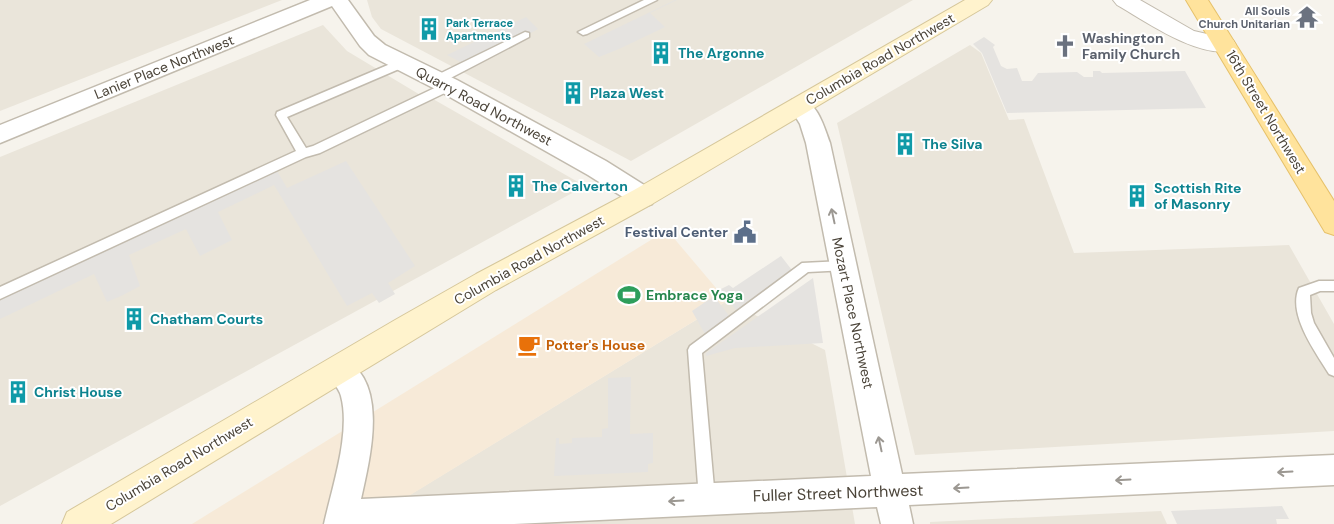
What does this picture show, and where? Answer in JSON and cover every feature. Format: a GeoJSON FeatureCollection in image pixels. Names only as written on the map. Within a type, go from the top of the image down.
{"type":"FeatureCollection","features":[{"type":"Feature","properties":{"kind":"main road","name":"Columbia Road Northwest"},"geometry":{"type":"LineString","coordinates":[[79,524],[486,282],[643,198],[981,0]]}},
{"type":"Feature","properties":{"kind":"main road","name":"16th Street Northwest"},"geometry":{"type":"LineString","coordinates":[[1197,0],[1334,224]]}},
{"type":"Feature","properties":{"kind":"street","name":"Lanier Place Northwest"},"geometry":{"type":"LineString","coordinates":[[0,134],[329,0]]}},
{"type":"Feature","properties":{"kind":"street","name":"Quarry Road Northwest"},"geometry":{"type":"LineString","coordinates":[[338,0],[367,41],[377,50],[443,83],[609,174],[643,198]]}},
{"type":"Feature","properties":{"kind":"street"},"geometry":{"type":"LineString","coordinates":[[1124,0],[1188,37],[1225,45]]}},
{"type":"Feature","properties":{"kind":"street","name":"Mozart Place Northwest"},"geometry":{"type":"LineString","coordinates":[[800,106],[811,122],[818,143],[897,524]]}},
{"type":"Feature","properties":{"kind":"street"},"geometry":{"type":"LineString","coordinates":[[339,370],[355,391],[358,421],[341,520]]}},
{"type":"Feature","properties":{"kind":"street","name":"Fuller Street Northwest"},"geometry":{"type":"LineString","coordinates":[[341,520],[708,499],[1334,470]]}},
{"type":"Feature","properties":{"kind":"lane"},"geometry":{"type":"LineString","coordinates":[[583,32],[652,0]]}},
{"type":"Feature","properties":{"kind":"lane"},"geometry":{"type":"LineString","coordinates":[[0,293],[302,153],[316,150],[443,83],[524,35]]}},
{"type":"Feature","properties":{"kind":"lane"},"geometry":{"type":"LineString","coordinates":[[302,153],[280,116],[402,63]]}},
{"type":"Feature","properties":{"kind":"lane"},"geometry":{"type":"LineString","coordinates":[[708,499],[695,350],[806,267],[843,266]]}},
{"type":"Feature","properties":{"kind":"lane"},"geometry":{"type":"LineString","coordinates":[[1334,286],[1319,286],[1304,292],[1302,305],[1310,330],[1334,370]]}},
{"type":"Feature","properties":{"kind":"shaded area"},"geometry":{"type":"Polygon","coordinates":[[[0,0],[282,0],[0,111],[0,0]]]}},
{"type":"Feature","properties":{"kind":"shaded area"},"geometry":{"type":"Polygon","coordinates":[[[367,0],[913,0],[631,161],[381,29],[372,17],[367,0]]]}},
{"type":"Feature","properties":{"kind":"shaded area"},"geometry":{"type":"Polygon","coordinates":[[[677,0],[650,13],[665,27],[599,57],[584,44],[677,0]]]}},
{"type":"Feature","properties":{"kind":"shaded area"},"geometry":{"type":"Polygon","coordinates":[[[526,17],[538,29],[470,67],[447,55],[526,17]]]}},
{"type":"Feature","properties":{"kind":"shaded area"},"geometry":{"type":"Polygon","coordinates":[[[323,25],[347,51],[422,96],[0,287],[0,157],[323,25]]]}},
{"type":"Feature","properties":{"kind":"shaded area"},"geometry":{"type":"Polygon","coordinates":[[[984,37],[995,45],[993,47],[1001,66],[1007,69],[1017,68],[1022,81],[1032,81],[1038,73],[1077,72],[1084,77],[1093,77],[1093,71],[1100,71],[1102,73],[1185,71],[1206,108],[1007,113],[982,53],[973,44],[984,37]]]}},
{"type":"Feature","properties":{"kind":"shaded area"},"geometry":{"type":"Polygon","coordinates":[[[970,45],[981,53],[1009,120],[1024,119],[1074,253],[1289,245],[1334,324],[1334,431],[915,455],[837,123],[970,45]]]}},
{"type":"Feature","properties":{"kind":"shaded area"},"geometry":{"type":"Polygon","coordinates":[[[433,99],[585,186],[0,506],[0,297],[433,99]]]}},
{"type":"Feature","properties":{"kind":"shaded area"},"geometry":{"type":"Polygon","coordinates":[[[346,161],[415,266],[388,283],[395,294],[379,303],[372,293],[347,306],[274,185],[218,212],[232,240],[200,256],[186,229],[129,255],[140,286],[123,295],[107,302],[94,274],[0,319],[0,299],[277,171],[287,188],[346,161]]]}},
{"type":"Feature","properties":{"kind":"shaded area"},"geometry":{"type":"Polygon","coordinates":[[[667,230],[727,301],[363,524],[192,524],[667,230]]]}},
{"type":"Feature","properties":{"kind":"shaded area"},"geometry":{"type":"Polygon","coordinates":[[[781,256],[795,274],[738,312],[719,290],[729,285],[733,288],[781,256]]]}},
{"type":"Feature","properties":{"kind":"shaded area"},"geometry":{"type":"Polygon","coordinates":[[[813,278],[823,343],[735,348],[706,356],[706,353],[813,278]]]}},
{"type":"Feature","properties":{"kind":"shaded area"},"geometry":{"type":"Polygon","coordinates":[[[714,296],[730,317],[705,334],[692,311],[714,296]]]}},
{"type":"Feature","properties":{"kind":"shaded area"},"geometry":{"type":"Polygon","coordinates":[[[727,301],[825,350],[855,524],[392,524],[395,504],[727,301]]]}},
{"type":"Feature","properties":{"kind":"shaded area"},"geometry":{"type":"Polygon","coordinates":[[[631,377],[630,434],[653,433],[653,463],[648,464],[648,472],[554,476],[556,438],[559,438],[559,444],[572,443],[572,438],[602,437],[602,429],[608,428],[608,378],[631,377]]]}},
{"type":"Feature","properties":{"kind":"shaded area"},"geometry":{"type":"Polygon","coordinates":[[[1282,506],[1289,519],[1276,519],[1277,524],[1177,524],[1171,511],[1282,506]]]}},
{"type":"Feature","properties":{"kind":"shaded area"},"geometry":{"type":"Polygon","coordinates":[[[1161,511],[1167,524],[930,524],[930,522],[1161,511]]]}},
{"type":"Feature","properties":{"kind":"place","name":"All Souls Church Unitarian"},"geometry":{"type":"Point","coordinates":[1307,17]}},
{"type":"Feature","properties":{"kind":"place","name":"Park Terrace Apartments"},"geometry":{"type":"Point","coordinates":[429,29]}},
{"type":"Feature","properties":{"kind":"place","name":"Washington Family Church"},"geometry":{"type":"Point","coordinates":[1065,46]}},
{"type":"Feature","properties":{"kind":"place","name":"The Argonne"},"geometry":{"type":"Point","coordinates":[661,53]}},
{"type":"Feature","properties":{"kind":"place","name":"Plaza West"},"geometry":{"type":"Point","coordinates":[573,93]}},
{"type":"Feature","properties":{"kind":"place","name":"The Silva"},"geometry":{"type":"Point","coordinates":[905,144]}},
{"type":"Feature","properties":{"kind":"place","name":"The Calverton"},"geometry":{"type":"Point","coordinates":[516,186]}},
{"type":"Feature","properties":{"kind":"place","name":"Scottish Rite of Masonry"},"geometry":{"type":"Point","coordinates":[1137,196]}},
{"type":"Feature","properties":{"kind":"place","name":"Festival Center"},"geometry":{"type":"Point","coordinates":[745,232]}},
{"type":"Feature","properties":{"kind":"place","name":"Embrace Yoga"},"geometry":{"type":"Point","coordinates":[629,295]}},
{"type":"Feature","properties":{"kind":"place","name":"Chatham Courts"},"geometry":{"type":"Point","coordinates":[134,319]}},
{"type":"Feature","properties":{"kind":"place","name":"Potter's House"},"geometry":{"type":"Point","coordinates":[529,345]}},
{"type":"Feature","properties":{"kind":"place","name":"Christ House"},"geometry":{"type":"Point","coordinates":[18,392]}}]}
